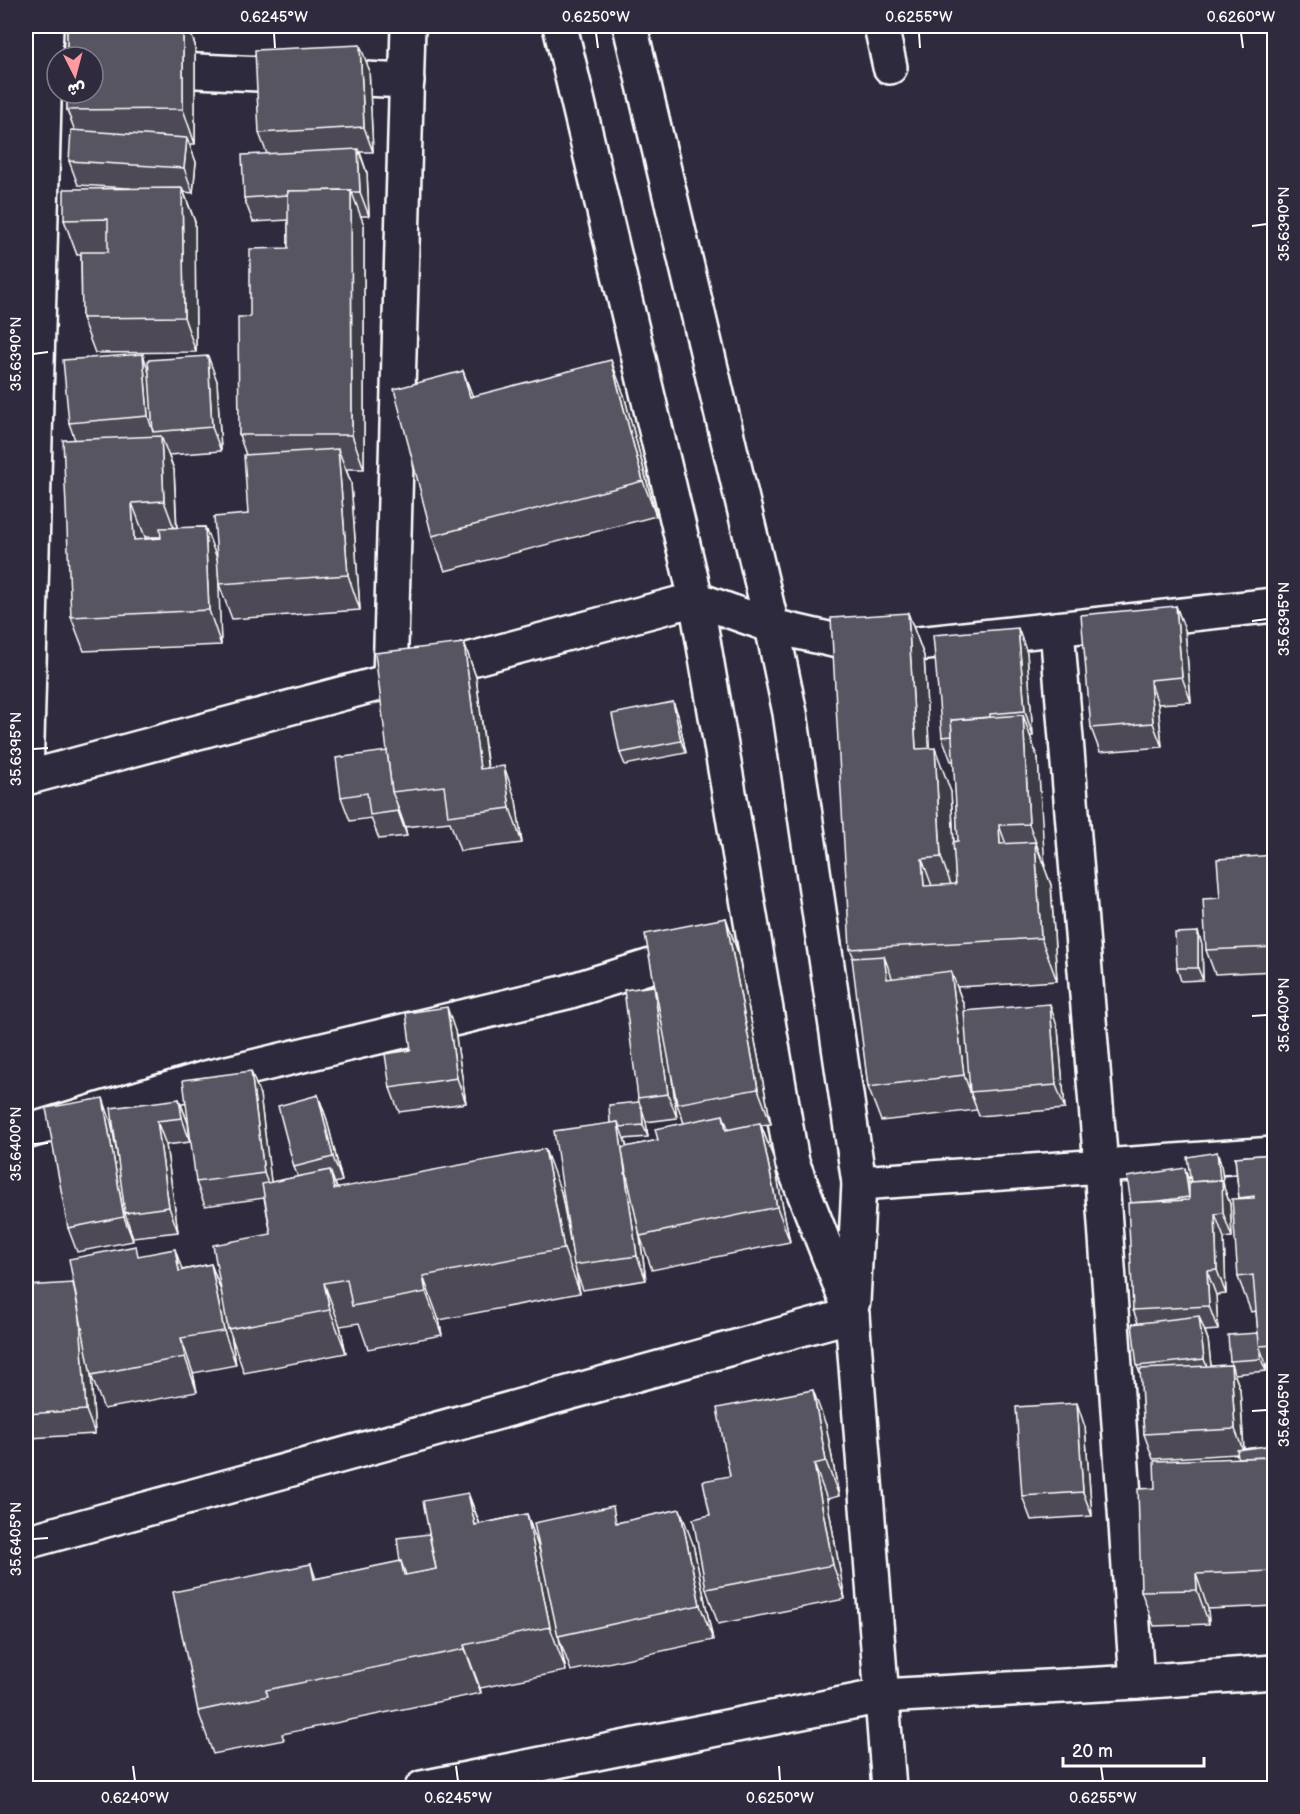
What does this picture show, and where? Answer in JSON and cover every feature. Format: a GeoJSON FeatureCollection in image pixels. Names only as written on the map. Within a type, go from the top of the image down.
{"type":"FeatureCollection","features":[{"type":"Feature","properties":{"kind":"street"},"geometry":{"type":"LineString","coordinates":[[46,26],[43,64],[26,778],[696,599],[772,626],[872,649],[1275,605]]}},
{"type":"Feature","properties":{"kind":"street"},"geometry":{"type":"LineString","coordinates":[[390,681],[408,26]]}},
{"type":"Feature","properties":{"kind":"street"},"geometry":{"type":"LineString","coordinates":[[560,26],[696,599],[792,1162],[852,1315]]}},
{"type":"Feature","properties":{"kind":"street"},"geometry":{"type":"LineString","coordinates":[[630,26],[772,626],[792,724],[858,1183],[852,1315],[889,1788]]}},
{"type":"Feature","properties":{"kind":"street"},"geometry":{"type":"LineString","coordinates":[[881,26],[890,67]]}},
{"type":"Feature","properties":{"kind":"street"},"geometry":{"type":"LineString","coordinates":[[105,67],[407,81]]}},
{"type":"Feature","properties":{"kind":"street"},"geometry":{"type":"LineString","coordinates":[[1057,629],[1101,1166],[1137,1682]]}},
{"type":"Feature","properties":{"kind":"street"},"geometry":{"type":"LineString","coordinates":[[26,1132],[206,1078],[567,992],[752,935]]}},
{"type":"Feature","properties":{"kind":"street"},"geometry":{"type":"LineString","coordinates":[[858,1183],[1275,1154]]}},
{"type":"Feature","properties":{"kind":"street"},"geometry":{"type":"LineString","coordinates":[[26,1542],[852,1315]]}},
{"type":"Feature","properties":{"kind":"street"},"geometry":{"type":"LineString","coordinates":[[422,1788],[882,1696],[1275,1672]]}},
{"type":"Feature","properties":{"kind":"building"},"geometry":{"type":"Polygon","coordinates":[[[67,26],[183,26],[183,109],[67,110],[67,105],[105,105],[105,45],[67,45],[67,26]]]}},
{"type":"Feature","properties":{"kind":"building"},"geometry":{"type":"Polygon","coordinates":[[[360,45],[364,127],[259,133],[255,50],[360,45]]]}},
{"type":"Feature","properties":{"kind":"building"},"geometry":{"type":"Polygon","coordinates":[[[71,130],[187,138],[184,168],[69,161],[71,130]]]}},
{"type":"Feature","properties":{"kind":"building"},"geometry":{"type":"Polygon","coordinates":[[[358,149],[360,192],[351,192],[351,190],[288,191],[288,195],[244,198],[242,155],[358,149]]]}},
{"type":"Feature","properties":{"kind":"building"},"geometry":{"type":"Polygon","coordinates":[[[182,188],[184,317],[82,318],[81,252],[108,252],[108,219],[64,220],[64,189],[182,188]]]}},
{"type":"Feature","properties":{"kind":"building"},"geometry":{"type":"Polygon","coordinates":[[[351,190],[352,435],[239,435],[238,317],[250,317],[250,249],[288,248],[288,191],[351,190]]]}},
{"type":"Feature","properties":{"kind":"building"},"geometry":{"type":"Polygon","coordinates":[[[143,354],[148,416],[69,423],[63,360],[143,354]]]}},
{"type":"Feature","properties":{"kind":"building"},"geometry":{"type":"Polygon","coordinates":[[[208,356],[212,427],[153,432],[148,360],[208,356]]]}},
{"type":"Feature","properties":{"kind":"building"},"geometry":{"type":"Polygon","coordinates":[[[611,360],[643,481],[432,536],[394,389],[463,371],[470,397],[611,360]]]}},
{"type":"Feature","properties":{"kind":"building"},"geometry":{"type":"Polygon","coordinates":[[[161,436],[164,501],[132,503],[134,540],[161,538],[160,528],[205,527],[209,610],[71,617],[63,440],[161,436]]]}},
{"type":"Feature","properties":{"kind":"building"},"geometry":{"type":"Polygon","coordinates":[[[338,449],[348,575],[219,584],[214,517],[248,514],[244,455],[338,449]]]}},
{"type":"Feature","properties":{"kind":"building"},"geometry":{"type":"Polygon","coordinates":[[[1176,606],[1182,677],[1150,680],[1153,723],[1091,728],[1081,615],[1176,606]]]}},
{"type":"Feature","properties":{"kind":"building"},"geometry":{"type":"Polygon","coordinates":[[[908,613],[916,749],[935,748],[941,857],[922,859],[924,886],[956,884],[953,842],[958,841],[951,720],[1023,715],[1029,824],[999,825],[1000,844],[1035,842],[1041,938],[850,949],[831,618],[908,613]]]}},
{"type":"Feature","properties":{"kind":"building"},"geometry":{"type":"Polygon","coordinates":[[[1018,628],[1025,711],[951,720],[952,736],[942,737],[933,635],[1018,628]]]}},
{"type":"Feature","properties":{"kind":"building"},"geometry":{"type":"Polygon","coordinates":[[[464,643],[480,769],[504,766],[510,808],[448,816],[444,786],[392,792],[375,653],[464,643]]]}},
{"type":"Feature","properties":{"kind":"building"},"geometry":{"type":"Polygon","coordinates":[[[673,702],[681,741],[620,753],[612,714],[673,702]]]}},
{"type":"Feature","properties":{"kind":"building"},"geometry":{"type":"Polygon","coordinates":[[[387,751],[392,792],[398,811],[370,815],[367,793],[341,797],[336,758],[387,751]]]}},
{"type":"Feature","properties":{"kind":"building"},"geometry":{"type":"Polygon","coordinates":[[[1275,855],[1275,947],[1206,950],[1203,899],[1220,898],[1217,859],[1275,855]]]}},
{"type":"Feature","properties":{"kind":"building"},"geometry":{"type":"Polygon","coordinates":[[[726,918],[758,1089],[677,1104],[645,934],[726,918]]]}},
{"type":"Feature","properties":{"kind":"building"},"geometry":{"type":"Polygon","coordinates":[[[1198,932],[1198,968],[1177,968],[1175,933],[1198,932]]]}},
{"type":"Feature","properties":{"kind":"building"},"geometry":{"type":"Polygon","coordinates":[[[884,956],[887,979],[951,971],[964,1075],[868,1087],[852,958],[884,956]]]}},
{"type":"Feature","properties":{"kind":"building"},"geometry":{"type":"Polygon","coordinates":[[[654,986],[668,1094],[638,1098],[624,990],[654,986]]]}},
{"type":"Feature","properties":{"kind":"building"},"geometry":{"type":"Polygon","coordinates":[[[1050,1004],[1056,1085],[970,1092],[964,1011],[1050,1004]]]}},
{"type":"Feature","properties":{"kind":"building"},"geometry":{"type":"Polygon","coordinates":[[[447,1007],[457,1078],[390,1088],[385,1054],[411,1050],[406,1013],[447,1007]]]}},
{"type":"Feature","properties":{"kind":"building"},"geometry":{"type":"Polygon","coordinates":[[[251,1071],[264,1173],[196,1182],[183,1080],[251,1071]]]}},
{"type":"Feature","properties":{"kind":"building"},"geometry":{"type":"Polygon","coordinates":[[[318,1095],[333,1157],[294,1167],[278,1106],[318,1095]]]}},
{"type":"Feature","properties":{"kind":"building"},"geometry":{"type":"Polygon","coordinates":[[[103,1098],[124,1217],[68,1228],[46,1108],[103,1098]]]}},
{"type":"Feature","properties":{"kind":"building"},"geometry":{"type":"Polygon","coordinates":[[[179,1099],[182,1118],[157,1121],[169,1207],[125,1213],[111,1108],[179,1099]]]}},
{"type":"Feature","properties":{"kind":"building"},"geometry":{"type":"Polygon","coordinates":[[[639,1102],[643,1125],[620,1127],[618,1122],[610,1123],[609,1105],[639,1102]]]}},
{"type":"Feature","properties":{"kind":"building"},"geometry":{"type":"Polygon","coordinates":[[[723,1115],[726,1130],[760,1123],[777,1207],[640,1236],[621,1148],[658,1140],[655,1129],[723,1115]]]}},
{"type":"Feature","properties":{"kind":"building"},"geometry":{"type":"Polygon","coordinates":[[[618,1122],[637,1256],[574,1265],[554,1131],[618,1122]]]}},
{"type":"Feature","properties":{"kind":"building"},"geometry":{"type":"Polygon","coordinates":[[[545,1149],[564,1249],[423,1276],[426,1292],[352,1306],[347,1279],[324,1283],[330,1310],[228,1329],[213,1245],[271,1234],[262,1184],[330,1170],[334,1189],[545,1149]]]}},
{"type":"Feature","properties":{"kind":"building"},"geometry":{"type":"Polygon","coordinates":[[[1217,1152],[1220,1180],[1191,1182],[1187,1157],[1217,1152]]]}},
{"type":"Feature","properties":{"kind":"building"},"geometry":{"type":"Polygon","coordinates":[[[1275,1154],[1275,1345],[1259,1346],[1253,1275],[1238,1277],[1232,1199],[1254,1198],[1254,1196],[1239,1198],[1235,1157],[1275,1154]]]}},
{"type":"Feature","properties":{"kind":"building"},"geometry":{"type":"Polygon","coordinates":[[[1185,1168],[1189,1197],[1131,1203],[1127,1177],[1185,1168]]]}},
{"type":"Feature","properties":{"kind":"building"},"geometry":{"type":"Polygon","coordinates":[[[1222,1180],[1223,1213],[1215,1214],[1217,1270],[1207,1271],[1209,1306],[1133,1310],[1128,1203],[1189,1200],[1189,1182],[1222,1180]]]}},
{"type":"Feature","properties":{"kind":"building"},"geometry":{"type":"Polygon","coordinates":[[[136,1246],[138,1256],[175,1249],[179,1271],[211,1264],[224,1331],[181,1338],[185,1357],[91,1375],[69,1259],[136,1246]]]}},
{"type":"Feature","properties":{"kind":"building"},"geometry":{"type":"Polygon","coordinates":[[[73,1283],[80,1318],[86,1410],[26,1414],[26,1286],[73,1283]]]}},
{"type":"Feature","properties":{"kind":"building"},"geometry":{"type":"Polygon","coordinates":[[[1199,1316],[1204,1359],[1137,1366],[1132,1324],[1199,1316]]]}},
{"type":"Feature","properties":{"kind":"building"},"geometry":{"type":"Polygon","coordinates":[[[1258,1333],[1261,1359],[1230,1361],[1228,1335],[1258,1333]]]}},
{"type":"Feature","properties":{"kind":"building"},"geometry":{"type":"Polygon","coordinates":[[[1231,1365],[1235,1429],[1144,1434],[1140,1369],[1231,1365]]]}},
{"type":"Feature","properties":{"kind":"building"},"geometry":{"type":"Polygon","coordinates":[[[1275,1374],[1275,1457],[1274,1457],[1269,1375],[1275,1374]]]}},
{"type":"Feature","properties":{"kind":"building"},"geometry":{"type":"Polygon","coordinates":[[[813,1390],[826,1461],[814,1464],[833,1565],[706,1589],[693,1519],[710,1515],[703,1481],[730,1476],[717,1408],[813,1390]]]}},
{"type":"Feature","properties":{"kind":"building"},"geometry":{"type":"Polygon","coordinates":[[[1077,1403],[1083,1492],[1022,1496],[1016,1407],[1077,1403]]]}},
{"type":"Feature","properties":{"kind":"building"},"geometry":{"type":"Polygon","coordinates":[[[1274,1445],[1274,1457],[1238,1458],[1237,1450],[1274,1445]]]}},
{"type":"Feature","properties":{"kind":"building"},"geometry":{"type":"Polygon","coordinates":[[[1275,1457],[1275,1571],[1196,1574],[1197,1590],[1141,1591],[1138,1489],[1155,1488],[1154,1461],[1275,1457]]]}},
{"type":"Feature","properties":{"kind":"building"},"geometry":{"type":"Polygon","coordinates":[[[468,1493],[475,1525],[527,1514],[550,1627],[464,1645],[465,1649],[266,1690],[268,1696],[198,1711],[173,1592],[311,1564],[314,1579],[401,1561],[404,1575],[436,1569],[423,1501],[468,1493]]]}},
{"type":"Feature","properties":{"kind":"building"},"geometry":{"type":"Polygon","coordinates":[[[613,1506],[616,1523],[680,1509],[700,1605],[558,1636],[534,1523],[613,1506]]]}},
{"type":"Feature","properties":{"kind":"building"},"geometry":{"type":"Polygon","coordinates":[[[429,1534],[436,1569],[406,1575],[400,1562],[397,1538],[429,1534]]]}}]}
